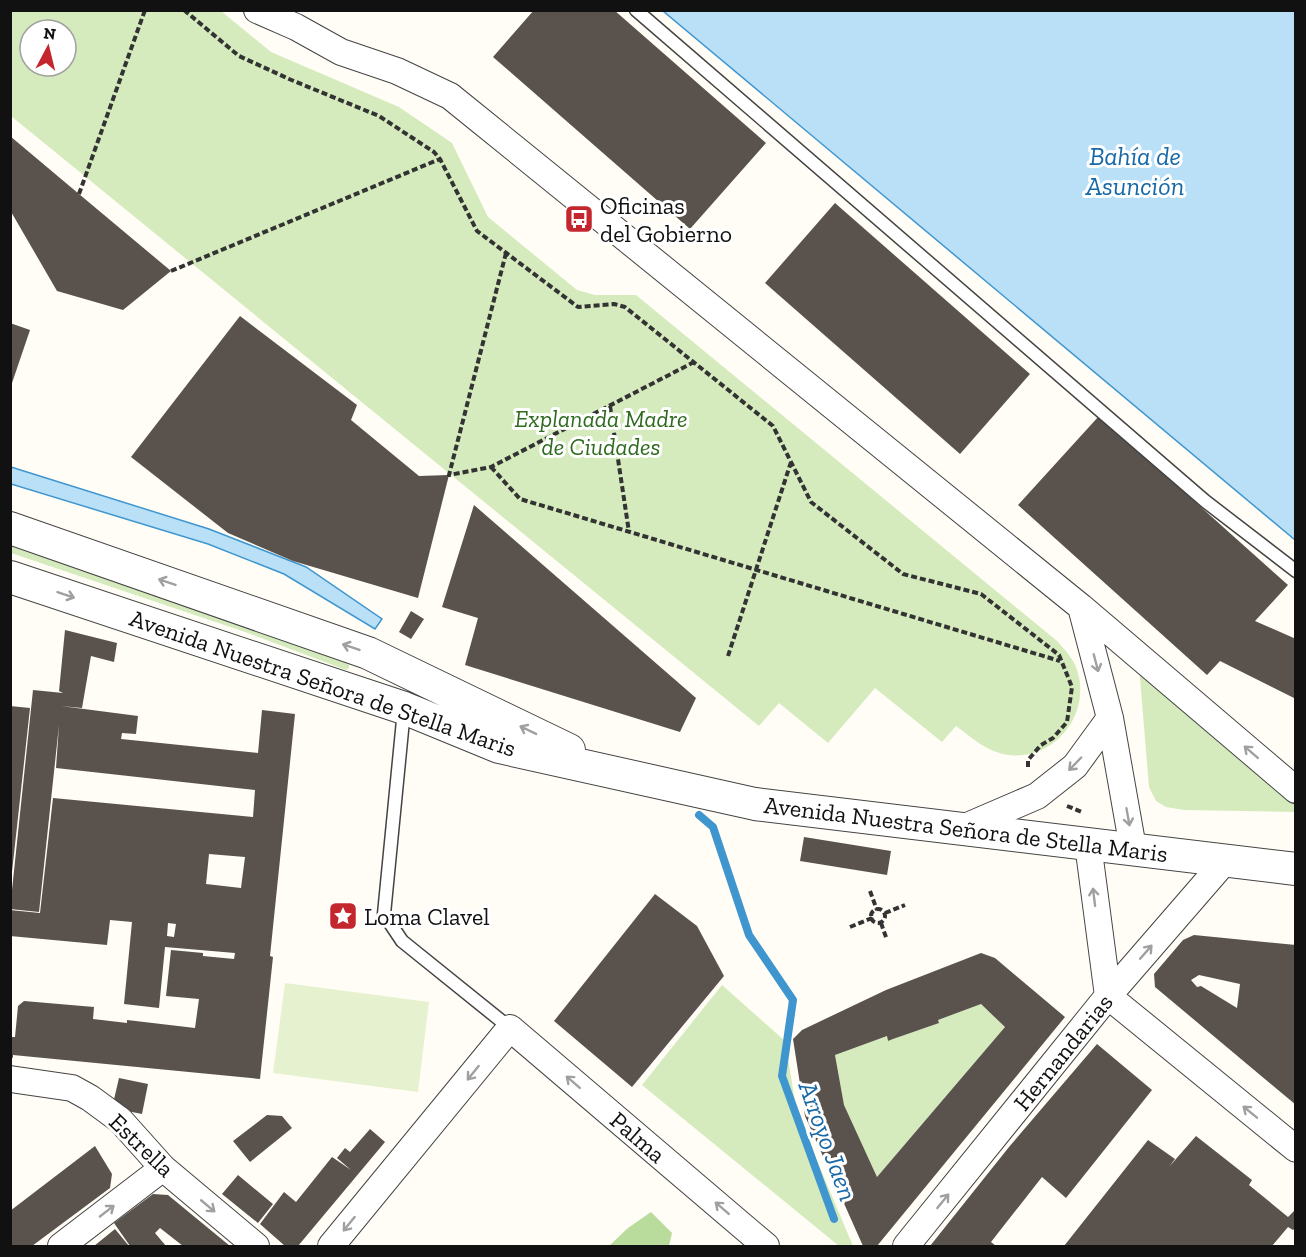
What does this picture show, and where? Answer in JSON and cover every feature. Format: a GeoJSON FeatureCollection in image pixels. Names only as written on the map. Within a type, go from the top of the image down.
{"type":"FeatureCollection","features":[{"type":"Feature","properties":{"kind":"street"},"geometry":{"type":"LineString","coordinates":[[257,10],[296,27],[341,52],[397,71],[450,96],[1081,607],[1296,790]]}},
{"type":"Feature","properties":{"kind":"street","name":"Avenida Nuestra Señora de Stella Maris"},"geometry":{"type":"LineString","coordinates":[[10,528],[368,653],[585,758],[639,778]]}},
{"type":"Feature","properties":{"kind":"street","name":"Avenida Nuestra Señora de Stella Maris"},"geometry":{"type":"LineString","coordinates":[[10,577],[404,708],[499,747],[755,804],[1296,869]]}},
{"type":"Feature","properties":{"kind":"street"},"geometry":{"type":"LineString","coordinates":[[1081,607],[1110,718],[1133,848]]}},
{"type":"Feature","properties":{"kind":"street"},"geometry":{"type":"LineString","coordinates":[[958,830],[1037,796],[1075,766],[1110,718]]}},
{"type":"Feature","properties":{"kind":"street"},"geometry":{"type":"LineString","coordinates":[[1088,844],[1108,996],[1296,1149]]}},
{"type":"Feature","properties":{"kind":"street","name":"Hernandarias"},"geometry":{"type":"LineString","coordinates":[[906,1246],[1108,996],[1225,861]]}},
{"type":"Feature","properties":{"kind":"street"},"geometry":{"type":"LineString","coordinates":[[331,1246],[510,1028]]}},
{"type":"Feature","properties":{"kind":"street","name":"Palma"},"geometry":{"type":"LineString","coordinates":[[510,1028],[766,1246]]}},
{"type":"Feature","properties":{"kind":"street","name":"Estrella"},"geometry":{"type":"LineString","coordinates":[[10,1079],[72,1088],[90,1098],[120,1120],[163,1168],[256,1246]]}},
{"type":"Feature","properties":{"kind":"street"},"geometry":{"type":"LineString","coordinates":[[61,1246],[163,1168]]}},
{"type":"Feature","properties":{"kind":"lane"},"geometry":{"type":"LineString","coordinates":[[636,10],[1205,501],[1296,571]]}},
{"type":"Feature","properties":{"kind":"lane"},"geometry":{"type":"LineString","coordinates":[[404,708],[384,914],[402,941],[510,1028]]}},
{"type":"Feature","properties":{"kind":"path"},"geometry":{"type":"LineString","coordinates":[[79,194],[145,10]]}},
{"type":"Feature","properties":{"kind":"path"},"geometry":{"type":"LineString","coordinates":[[184,10],[239,56],[379,116],[434,152],[441,159],[477,231],[578,307],[614,304],[625,307],[773,426],[811,502],[903,574],[981,594],[1059,655],[1072,687],[1067,722],[1061,731],[1041,745],[1028,760],[1029,772],[1037,796],[1085,813],[1088,844]]}},
{"type":"Feature","properties":{"kind":"path"},"geometry":{"type":"LineString","coordinates":[[171,272],[441,159]]}},
{"type":"Feature","properties":{"kind":"path"},"geometry":{"type":"LineString","coordinates":[[506,253],[449,475],[491,467],[694,362]]}},
{"type":"Feature","properties":{"kind":"path"},"geometry":{"type":"LineString","coordinates":[[609,406],[629,532]]}},
{"type":"Feature","properties":{"kind":"path"},"geometry":{"type":"LineString","coordinates":[[728,656],[791,462]]}},
{"type":"Feature","properties":{"kind":"path"},"geometry":{"type":"LineString","coordinates":[[491,467],[520,499],[1068,663]]}},
{"type":"Feature","properties":{"kind":"path"},"geometry":{"type":"LineString","coordinates":[[870,891],[877,910]]}},
{"type":"Feature","properties":{"kind":"path"},"geometry":{"type":"LineString","coordinates":[[885,913],[905,905]]}},
{"type":"Feature","properties":{"kind":"path"},"geometry":{"type":"LineString","coordinates":[[877,910],[885,913]]}},
{"type":"Feature","properties":{"kind":"path"},"geometry":{"type":"LineString","coordinates":[[877,910],[873,912],[872,918],[875,923],[881,923]]}},
{"type":"Feature","properties":{"kind":"path"},"geometry":{"type":"LineString","coordinates":[[881,923],[886,917],[885,913]]}},
{"type":"Feature","properties":{"kind":"path"},"geometry":{"type":"LineString","coordinates":[[850,927],[872,918]]}},
{"type":"Feature","properties":{"kind":"path"},"geometry":{"type":"LineString","coordinates":[[881,923],[887,940]]}},
{"type":"Feature","properties":{"kind":"green space","name":"Explanada Madre de Ciudades"},"geometry":{"type":"Polygon","coordinates":[[[10,11],[221,11],[271,52],[399,107],[452,143],[488,217],[577,290],[595,295],[636,295],[1057,641],[1074,663],[1080,684],[1079,702],[1074,718],[1065,732],[1038,752],[1021,755],[1003,754],[990,749],[956,726],[942,742],[875,688],[828,743],[779,703],[759,726],[11,116],[10,11]]]}},
{"type":"Feature","properties":{"kind":"green space"},"geometry":{"type":"Polygon","coordinates":[[[10,546],[249,625],[349,663],[349,668],[346,670],[248,633],[11,553],[10,546]]]}},
{"type":"Feature","properties":{"kind":"green space"},"geometry":{"type":"Polygon","coordinates":[[[1139,666],[1295,794],[1295,812],[1184,810],[1166,807],[1156,801],[1149,787],[1139,666]]]}},
{"type":"Feature","properties":{"kind":"green space"},"geometry":{"type":"Polygon","coordinates":[[[285,983],[429,1002],[418,1092],[273,1073],[285,983]]]}},
{"type":"Feature","properties":{"kind":"green space"},"geometry":{"type":"Polygon","coordinates":[[[722,985],[785,1041],[797,1113],[853,1246],[839,1246],[642,1085],[722,985]]]}},
{"type":"Feature","properties":{"kind":"green space"},"geometry":{"type":"Polygon","coordinates":[[[981,1004],[1005,1027],[877,1177],[844,1105],[835,1055],[887,1036],[888,1041],[981,1004]]]}},
{"type":"Feature","properties":{"kind":"green space"},"geometry":{"type":"Polygon","coordinates":[[[651,1212],[672,1233],[669,1246],[609,1246],[628,1228],[651,1212]]]}},
{"type":"Feature","properties":{"kind":"water","name":"Bahía de Asunción"},"geometry":{"type":"Polygon","coordinates":[[[663,11],[1295,11],[1295,540],[663,11]]]}},
{"type":"Feature","properties":{"kind":"water"},"geometry":{"type":"Polygon","coordinates":[[[11,467],[209,529],[306,567],[382,619],[375,629],[284,574],[208,544],[11,484],[11,467]]]}},
{"type":"Feature","properties":{"kind":"building"},"geometry":{"type":"Polygon","coordinates":[[[534,10],[614,10],[766,143],[690,229],[493,57],[534,10]]]}},
{"type":"Feature","properties":{"kind":"building"},"geometry":{"type":"Polygon","coordinates":[[[10,136],[171,271],[123,310],[57,291],[10,210],[10,136]]]}},
{"type":"Feature","properties":{"kind":"building"},"geometry":{"type":"Polygon","coordinates":[[[835,203],[1030,374],[960,454],[765,283],[835,203]]]}},
{"type":"Feature","properties":{"kind":"building"},"geometry":{"type":"Polygon","coordinates":[[[240,316],[357,405],[351,420],[419,476],[449,475],[418,598],[293,561],[228,533],[131,457],[240,316]]]}},
{"type":"Feature","properties":{"kind":"building"},"geometry":{"type":"Polygon","coordinates":[[[10,323],[30,330],[11,386],[10,386],[10,323]]]}},
{"type":"Feature","properties":{"kind":"building"},"geometry":{"type":"Polygon","coordinates":[[[1099,416],[1288,585],[1255,621],[1296,639],[1296,699],[1220,661],[1207,675],[1018,505],[1099,416]]]}},
{"type":"Feature","properties":{"kind":"building"},"geometry":{"type":"Polygon","coordinates":[[[474,505],[696,698],[680,732],[465,665],[478,618],[442,607],[474,505]]]}},
{"type":"Feature","properties":{"kind":"building"},"geometry":{"type":"Polygon","coordinates":[[[411,611],[424,619],[411,639],[399,632],[411,611]]]}},
{"type":"Feature","properties":{"kind":"building"},"geometry":{"type":"Polygon","coordinates":[[[65,630],[117,643],[114,662],[91,656],[82,708],[61,706],[138,716],[136,734],[122,733],[121,739],[258,753],[262,710],[295,714],[260,1079],[13,1055],[13,1058],[10,1057],[10,1037],[15,1037],[18,1006],[24,1001],[94,1007],[93,1019],[127,1023],[127,1020],[195,1028],[199,999],[166,996],[171,950],[234,959],[235,953],[165,947],[159,1008],[124,1004],[132,922],[110,920],[107,945],[10,936],[10,910],[40,913],[53,798],[253,817],[255,790],[56,768],[59,725],[39,912],[10,909],[33,690],[63,693],[59,691],[65,630]],[[209,854],[206,884],[241,888],[245,857],[209,854]],[[168,923],[167,936],[174,937],[176,924],[168,923]]]}},
{"type":"Feature","properties":{"kind":"building"},"geometry":{"type":"Polygon","coordinates":[[[10,706],[30,708],[12,872],[10,872],[10,706]]]}},
{"type":"Feature","properties":{"kind":"building"},"geometry":{"type":"Polygon","coordinates":[[[804,837],[891,851],[887,875],[800,861],[804,837]]]}},
{"type":"Feature","properties":{"kind":"building"},"geometry":{"type":"Polygon","coordinates":[[[655,894],[697,926],[724,976],[632,1087],[554,1021],[655,894]]]}},
{"type":"Feature","properties":{"kind":"building"},"geometry":{"type":"Polygon","coordinates":[[[1194,935],[1296,945],[1296,1105],[1155,987],[1154,974],[1183,940],[1194,935]],[[1199,975],[1191,980],[1197,987],[1201,986],[1237,1008],[1240,984],[1199,975]]]}},
{"type":"Feature","properties":{"kind":"building"},"geometry":{"type":"Polygon","coordinates":[[[981,953],[995,958],[1065,1017],[877,1246],[863,1246],[805,1116],[793,1039],[802,1030],[886,990],[981,953]],[[981,1004],[938,1020],[939,1023],[888,1041],[887,1036],[835,1055],[844,1105],[877,1177],[1005,1027],[981,1004]]]}},
{"type":"Feature","properties":{"kind":"building"},"geometry":{"type":"Polygon","coordinates":[[[1097,1044],[1152,1090],[1066,1198],[1042,1177],[991,1242],[996,1246],[930,1246],[1009,1147],[1097,1044]]]}},
{"type":"Feature","properties":{"kind":"building"},"geometry":{"type":"Polygon","coordinates":[[[119,1078],[148,1084],[142,1114],[112,1108],[119,1078]]]}},
{"type":"Feature","properties":{"kind":"building"},"geometry":{"type":"Polygon","coordinates":[[[267,1115],[282,1116],[292,1128],[250,1162],[233,1141],[267,1115]]]}},
{"type":"Feature","properties":{"kind":"building"},"geometry":{"type":"Polygon","coordinates":[[[370,1129],[385,1142],[298,1246],[285,1246],[260,1224],[284,1192],[296,1202],[332,1157],[351,1170],[337,1158],[345,1148],[350,1152],[370,1129]]]}},
{"type":"Feature","properties":{"kind":"building"},"geometry":{"type":"Polygon","coordinates":[[[1196,1136],[1252,1180],[1249,1185],[1288,1217],[1294,1211],[1296,1212],[1296,1227],[1293,1230],[1288,1227],[1272,1246],[1064,1246],[1148,1140],[1175,1159],[1169,1167],[1196,1136]]]}},
{"type":"Feature","properties":{"kind":"building"},"geometry":{"type":"Polygon","coordinates":[[[95,1146],[112,1174],[110,1188],[32,1246],[12,1246],[10,1211],[95,1146]]]}},
{"type":"Feature","properties":{"kind":"building"},"geometry":{"type":"Polygon","coordinates":[[[238,1175],[273,1204],[258,1223],[222,1194],[238,1175]]]}},
{"type":"Feature","properties":{"kind":"building"},"geometry":{"type":"Polygon","coordinates":[[[153,1194],[168,1195],[230,1246],[183,1246],[160,1228],[155,1233],[166,1246],[130,1246],[114,1223],[153,1194]]]}},
{"type":"Feature","properties":{"kind":"building"},"geometry":{"type":"Polygon","coordinates":[[[115,1229],[129,1246],[94,1246],[115,1229]]]}},
{"type":"Feature","properties":{"kind":"waterway","name":"Arroyo Jaen"},"geometry":{"type":"LineString","coordinates":[[699,815],[713,827],[749,935],[793,1000],[782,1076],[834,1219]]}},
{"type":"Feature","properties":{"kind":"place","name":"Oficinas del Gobierno"},"geometry":{"type":"Point","coordinates":[579,219]}},
{"type":"Feature","properties":{"kind":"place","name":"Loma Clavel"},"geometry":{"type":"Point","coordinates":[343,916]}}]}
